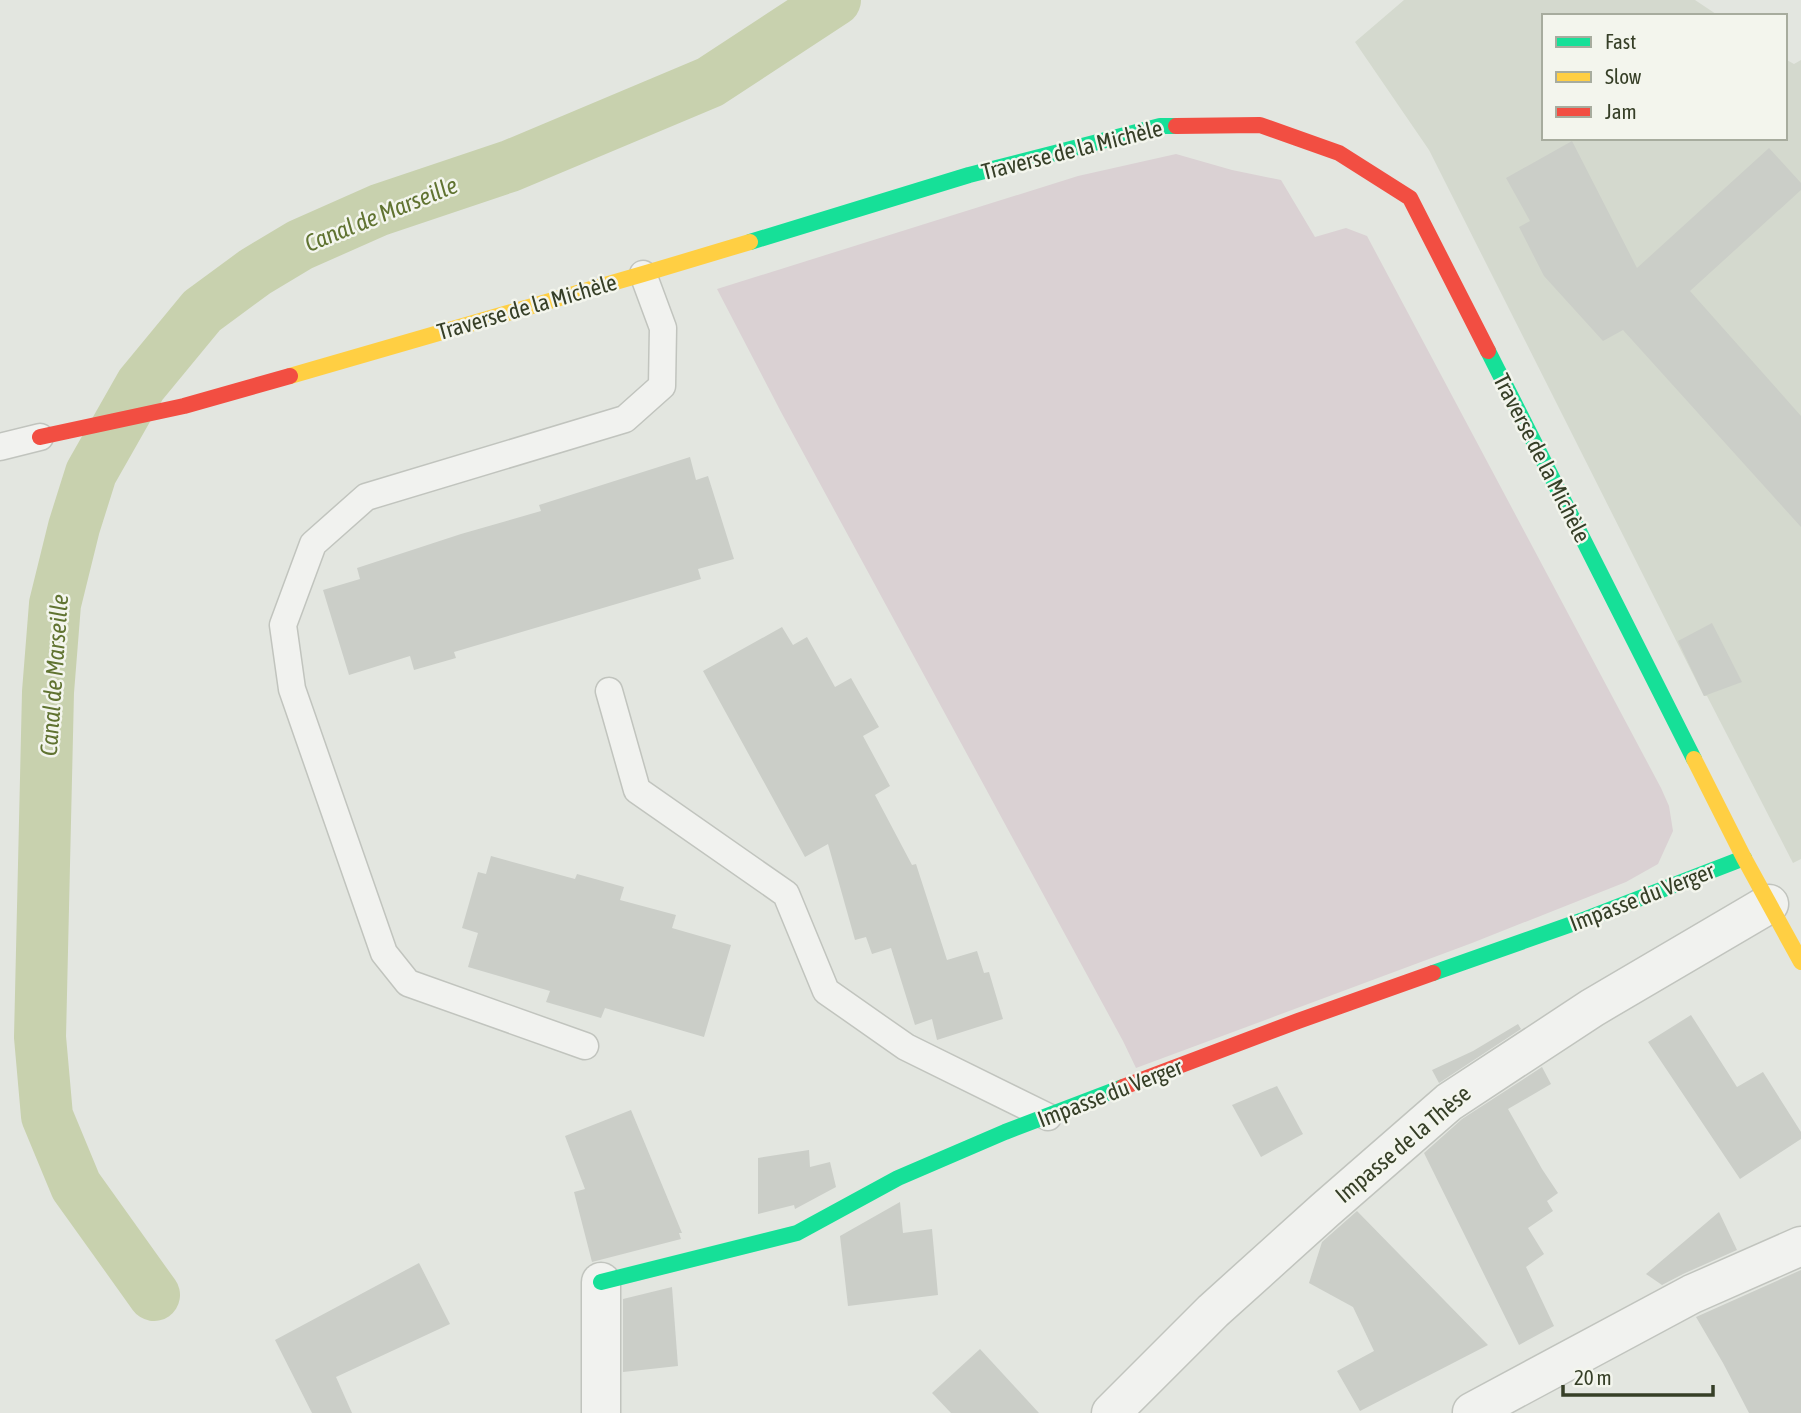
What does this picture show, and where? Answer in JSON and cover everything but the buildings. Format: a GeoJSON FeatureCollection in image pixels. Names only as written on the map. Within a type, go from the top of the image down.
{"type":"FeatureCollection","features":[{"type":"Feature","properties":{"kind":"street","name":"Traverse de la Michèle"},"geometry":{"type":"LineString","coordinates":[[40,437],[184,406],[643,274],[969,175],[1160,126],[1260,125],[1339,153],[1410,198],[1744,858],[1801,962]]}},
{"type":"Feature","properties":{"kind":"street","name":"Impasse du Verger"},"geometry":{"type":"LineString","coordinates":[[601,1413],[601,1282],[797,1233],[898,1178],[1005,1132],[1298,1021],[1586,919],[1744,858]]}},
{"type":"Feature","properties":{"kind":"street","name":"Impasse de la Thèse"},"geometry":{"type":"LineString","coordinates":[[1111,1413],[1213,1311],[1448,1102],[1592,1008],[1769,904]]}},
{"type":"Feature","properties":{"kind":"street"},"geometry":{"type":"LineString","coordinates":[[1472,1412],[1692,1294],[1801,1246]]}},
{"type":"Feature","properties":{"kind":"lane"},"geometry":{"type":"LineString","coordinates":[[585,1046],[408,983],[384,953],[292,689],[283,625],[313,544],[366,497],[625,419],[662,386],[663,328],[643,274]]}},
{"type":"Feature","properties":{"kind":"lane"},"geometry":{"type":"LineString","coordinates":[[0,447],[40,437]]}},
{"type":"Feature","properties":{"kind":"lane"},"geometry":{"type":"LineString","coordinates":[[609,691],[638,790],[786,894],[826,991],[906,1047],[1048,1117]]}},
{"type":"Feature","properties":{"kind":"shaded area"},"geometry":{"type":"Polygon","coordinates":[[[1404,0],[1695,0],[1716,14],[1542,14],[1542,140],[1787,140],[1787,60],[1794,64],[1801,60],[1801,859],[1793,863],[1707,696],[1704,696],[1429,150],[1355,42],[1404,0]]]}},
{"type":"Feature","properties":{"kind":"shaded area"},"geometry":{"type":"Polygon","coordinates":[[[1176,154],[1281,180],[1315,237],[1346,228],[1367,236],[1661,788],[1669,806],[1673,831],[1658,864],[1626,882],[1472,943],[1136,1068],[717,289],[1078,176],[1176,154]]]}},
{"type":"Feature","properties":{"kind":"waterway","name":"Canal de Marseille"},"geometry":{"type":"LineString","coordinates":[[154,1295],[76,1186],[47,1116],[40,1037],[48,692],[55,604],[91,473],[141,385],[202,311],[255,272],[300,245],[379,210],[510,166],[710,82],[835,0]]}},
{"type":"Feature","properties":{"kind":"traffic: fast"},"geometry":{"type":"LineString","coordinates":[[750,242],[969,175],[1160,126],[1176,126]]}},
{"type":"Feature","properties":{"kind":"traffic: fast"},"geometry":{"type":"LineString","coordinates":[[1488,351],[1694,759]]}},
{"type":"Feature","properties":{"kind":"traffic: fast"},"geometry":{"type":"LineString","coordinates":[[1433,973],[1586,919],[1744,858]]}},
{"type":"Feature","properties":{"kind":"traffic: fast"},"geometry":{"type":"LineString","coordinates":[[601,1282],[797,1233],[898,1178],[1005,1132],[1123,1087]]}},
{"type":"Feature","properties":{"kind":"traffic: slow"},"geometry":{"type":"LineString","coordinates":[[290,376],[750,242]]}},
{"type":"Feature","properties":{"kind":"traffic: slow"},"geometry":{"type":"LineString","coordinates":[[1694,759],[1801,962]]}},
{"type":"Feature","properties":{"kind":"traffic: jam"},"geometry":{"type":"LineString","coordinates":[[1176,126],[1260,125],[1339,153],[1410,198],[1488,351]]}},
{"type":"Feature","properties":{"kind":"traffic: jam"},"geometry":{"type":"LineString","coordinates":[[40,437],[184,406],[290,376]]}},
{"type":"Feature","properties":{"kind":"traffic: jam"},"geometry":{"type":"LineString","coordinates":[[1123,1087],[1433,973]]}}]}
